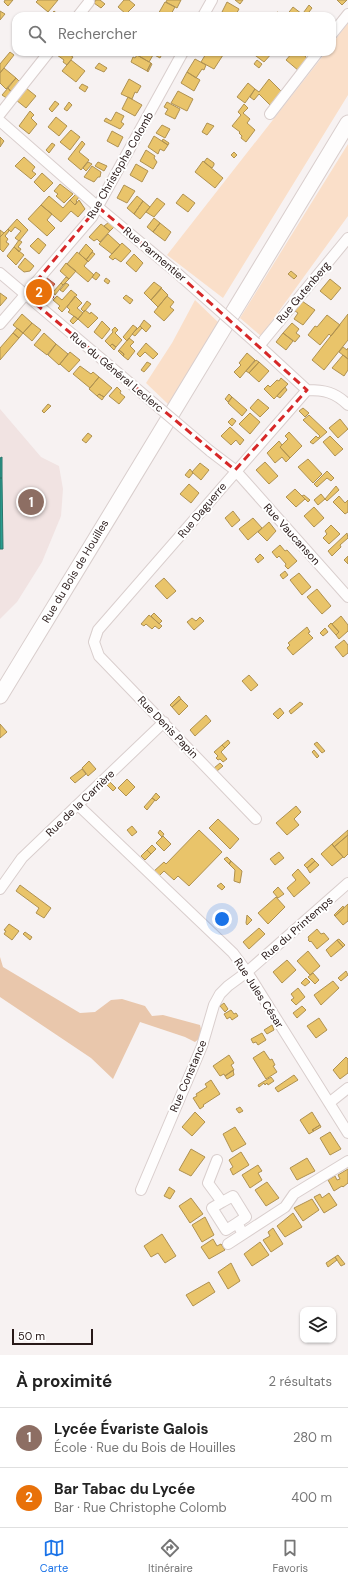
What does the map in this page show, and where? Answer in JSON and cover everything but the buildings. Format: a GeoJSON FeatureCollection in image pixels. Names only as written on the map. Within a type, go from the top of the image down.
{"type":"FeatureCollection","features":[{"type":"Feature","properties":{"kind":"main road","name":"Rue du Bois de Houilles"},"geometry":{"type":"LineString","coordinates":[[0,696],[348,123]]}},
{"type":"Feature","properties":{"kind":"street"},"geometry":{"type":"LineString","coordinates":[[205,12],[212,0]]}},
{"type":"Feature","properties":{"kind":"street"},"geometry":{"type":"LineString","coordinates":[[81,12],[89,2]]}},
{"type":"Feature","properties":{"kind":"street"},"geometry":{"type":"LineString","coordinates":[[336,29],[348,14]]}},
{"type":"Feature","properties":{"kind":"street"},"geometry":{"type":"LineString","coordinates":[[0,114],[46,56]]}},
{"type":"Feature","properties":{"kind":"street","name":"Rue Christophe Colomb"},"geometry":{"type":"LineString","coordinates":[[0,324],[92,217],[181,56]]}},
{"type":"Feature","properties":{"kind":"street"},"geometry":{"type":"LineString","coordinates":[[270,114],[315,56]]}},
{"type":"Feature","properties":{"kind":"street","name":"Rue Parmentier"},"geometry":{"type":"LineString","coordinates":[[0,121],[98,207],[177,273],[258,344],[307,390]]}},
{"type":"Feature","properties":{"kind":"street","name":"Rue Gutenberg"},"geometry":{"type":"LineString","coordinates":[[258,344],[348,238]]}},
{"type":"Feature","properties":{"kind":"street","name":"Rue du Général Leclerc"},"geometry":{"type":"LineString","coordinates":[[0,273],[210,451],[235,470]]}},
{"type":"Feature","properties":{"kind":"street"},"geometry":{"type":"LineString","coordinates":[[307,390],[325,390],[346,398]]}},
{"type":"Feature","properties":{"kind":"street","name":"Rue Daguerre"},"geometry":{"type":"LineString","coordinates":[[98,630],[235,470],[307,390]]}},
{"type":"Feature","properties":{"kind":"street","name":"Rue Vaucanson"},"geometry":{"type":"LineString","coordinates":[[235,470],[348,597]]}},
{"type":"Feature","properties":{"kind":"street","name":"Rue Denis Papin"},"geometry":{"type":"LineString","coordinates":[[98,630],[94,642],[99,656],[256,819]]}},
{"type":"Feature","properties":{"kind":"street","name":"Rue de la Carrière"},"geometry":{"type":"LineString","coordinates":[[0,889],[22,858],[164,722]]}},
{"type":"Feature","properties":{"kind":"street","name":"Rue Jules César"},"geometry":{"type":"LineString","coordinates":[[78,805],[233,953],[247,972],[348,1133]]}},
{"type":"Feature","properties":{"kind":"street","name":"Rue du Printemps"},"geometry":{"type":"LineString","coordinates":[[247,972],[348,883]]}},
{"type":"Feature","properties":{"kind":"street","name":"Rue Constance"},"geometry":{"type":"LineString","coordinates":[[141,1190],[202,1046],[214,1006],[220,994],[247,972]]}},
{"type":"Feature","properties":{"kind":"street"},"geometry":{"type":"LineString","coordinates":[[329,1103],[348,1088]]}},
{"type":"Feature","properties":{"kind":"street"},"geometry":{"type":"LineString","coordinates":[[217,1160],[208,1184],[222,1202]]}},
{"type":"Feature","properties":{"kind":"street"},"geometry":{"type":"LineString","coordinates":[[228,1244],[285,1207],[294,1194],[348,1161]]}},
{"type":"Feature","properties":{"kind":"street"},"geometry":{"type":"LineString","coordinates":[[233,1196],[246,1217],[226,1230],[212,1208],[222,1202],[233,1196]]}},
{"type":"Feature","properties":{"kind":"street"},"geometry":{"type":"LineString","coordinates":[[237,1223],[243,1234]]}},
{"type":"Feature","properties":{"kind":"highlighted area"},"geometry":{"type":"Polygon","coordinates":[[[98,207],[177,273],[307,390],[235,470],[25,295],[98,207]]]}},
{"type":"Feature","properties":{"kind":"shaded area"},"geometry":{"type":"Polygon","coordinates":[[[348,23],[348,95],[223,298],[167,255],[323,56],[336,56],[336,39],[348,23]]]}},
{"type":"Feature","properties":{"kind":"shaded area"},"geometry":{"type":"Polygon","coordinates":[[[348,144],[348,216],[261,336],[240,318],[348,144]]]}},
{"type":"Feature","properties":{"kind":"shaded area"},"geometry":{"type":"Polygon","coordinates":[[[195,300],[219,323],[168,404],[146,383],[172,343],[195,300]]]}},
{"type":"Feature","properties":{"kind":"shaded area"},"geometry":{"type":"Polygon","coordinates":[[[0,409],[41,457],[59,466],[63,489],[61,516],[42,562],[17,602],[0,619],[0,409]]]}},
{"type":"Feature","properties":{"kind":"shaded area"},"geometry":{"type":"Polygon","coordinates":[[[0,957],[3,967],[80,1013],[95,1012],[111,1000],[122,999],[145,1006],[152,1016],[163,1015],[200,1025],[200,1036],[195,1042],[185,1037],[140,1022],[113,1079],[91,1058],[0,997],[0,957]]]}},
{"type":"Feature","properties":{"kind":"place","name":"Bar Tabac du Lycée"},"geometry":{"type":"Point","coordinates":[39,292]}},
{"type":"Feature","properties":{"kind":"place","name":"Lycée Évariste Galois"},"geometry":{"type":"Point","coordinates":[31,502]}}]}
